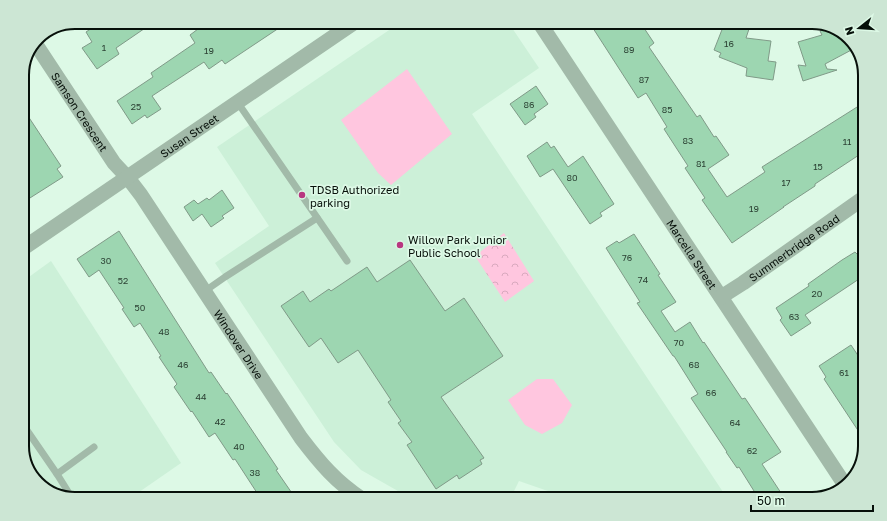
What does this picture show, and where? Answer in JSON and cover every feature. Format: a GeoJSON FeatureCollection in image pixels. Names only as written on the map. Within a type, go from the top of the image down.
{"type":"FeatureCollection","features":[{"type":"Feature","properties":{"kind":"street","name":"Susan Street"},"geometry":{"type":"LineString","coordinates":[[29,244],[346,29]]}},
{"type":"Feature","properties":{"kind":"street","name":"Marcella Street"},"geometry":{"type":"LineString","coordinates":[[544,29],[842,480]]}},
{"type":"Feature","properties":{"kind":"street","name":"Samson Crescent"},"geometry":{"type":"LineString","coordinates":[[38,48],[114,163],[128,178]]}},
{"type":"Feature","properties":{"kind":"street","name":"Windover Drive"},"geometry":{"type":"LineString","coordinates":[[128,178],[205,291],[301,438],[320,463],[334,477],[353,492]]}},
{"type":"Feature","properties":{"kind":"street","name":"Summerbridge Road"},"geometry":{"type":"LineString","coordinates":[[721,296],[743,283],[858,202]]}},
{"type":"Feature","properties":{"kind":"lane"},"geometry":{"type":"LineString","coordinates":[[238,103],[347,261]]}},
{"type":"Feature","properties":{"kind":"lane"},"geometry":{"type":"LineString","coordinates":[[205,291],[317,218]]}},
{"type":"Feature","properties":{"kind":"lane"},"geometry":{"type":"LineString","coordinates":[[29,434],[68,492]]}},
{"type":"Feature","properties":{"kind":"lane"},"geometry":{"type":"LineString","coordinates":[[57,474],[94,447]]}},
{"type":"Feature","properties":{"kind":"shaded area","name":"Willow Park Junior Public School"},"geometry":{"type":"Polygon","coordinates":[[[391,29],[513,29],[539,68],[472,114],[723,492],[551,492],[519,481],[514,492],[400,492],[361,470],[334,442],[215,263],[269,226],[217,147],[391,29]]]}},
{"type":"Feature","properties":{"kind":"shaded area"},"geometry":{"type":"Polygon","coordinates":[[[51,261],[181,463],[139,492],[69,492],[52,486],[47,482],[37,471],[31,461],[29,449],[29,277],[51,261]]]}},
{"type":"Feature","properties":{"kind":"green space"},"geometry":{"type":"Polygon","coordinates":[[[407,69],[452,134],[391,185],[378,173],[341,120],[407,69]]]}},
{"type":"Feature","properties":{"kind":"green space"},"geometry":{"type":"Polygon","coordinates":[[[504,233],[534,281],[505,302],[475,256],[504,233]]]}},
{"type":"Feature","properties":{"kind":"green space"},"geometry":{"type":"Polygon","coordinates":[[[537,379],[553,379],[572,405],[562,423],[542,434],[525,425],[508,400],[537,379]]]}},
{"type":"Feature","properties":{"kind":"building"},"geometry":{"type":"Polygon","coordinates":[[[90,29],[144,29],[116,48],[119,54],[97,69],[82,48],[92,42],[86,32],[90,29]]]}},
{"type":"Feature","properties":{"kind":"building"},"geometry":{"type":"Polygon","coordinates":[[[198,29],[278,29],[225,64],[222,60],[209,69],[204,62],[152,96],[161,109],[147,118],[145,115],[132,124],[117,101],[153,77],[151,73],[195,43],[190,35],[198,29]]]}},
{"type":"Feature","properties":{"kind":"building"},"geometry":{"type":"Polygon","coordinates":[[[594,29],[645,29],[654,43],[649,47],[697,117],[700,115],[714,137],[716,136],[729,155],[708,169],[727,197],[765,172],[762,167],[858,106],[858,156],[732,243],[702,200],[705,198],[685,168],[688,166],[664,129],[667,127],[646,93],[638,98],[594,29]]]}},
{"type":"Feature","properties":{"kind":"building"},"geometry":{"type":"Polygon","coordinates":[[[722,29],[749,29],[746,38],[771,41],[768,61],[776,62],[773,80],[746,76],[747,68],[719,57],[721,53],[714,50],[722,29]]]}},
{"type":"Feature","properties":{"kind":"building"},"geometry":{"type":"Polygon","coordinates":[[[821,30],[835,35],[839,38],[839,48],[848,48],[850,51],[825,64],[827,69],[837,70],[803,81],[798,65],[806,66],[798,42],[822,35],[820,31],[821,30]]]}},
{"type":"Feature","properties":{"kind":"building"},"geometry":{"type":"Polygon","coordinates":[[[536,86],[548,104],[534,114],[536,117],[525,125],[510,104],[536,86]]]}},
{"type":"Feature","properties":{"kind":"building"},"geometry":{"type":"Polygon","coordinates":[[[29,118],[61,166],[57,169],[63,177],[29,199],[29,118]]]}},
{"type":"Feature","properties":{"kind":"building"},"geometry":{"type":"Polygon","coordinates":[[[547,142],[551,148],[554,146],[568,167],[583,156],[614,204],[600,213],[602,216],[590,224],[553,169],[540,177],[527,156],[547,142]]]}},
{"type":"Feature","properties":{"kind":"building"},"geometry":{"type":"Polygon","coordinates":[[[222,190],[234,208],[222,216],[224,218],[211,227],[202,214],[193,221],[184,207],[194,200],[198,204],[207,198],[209,200],[222,190]]]}},
{"type":"Feature","properties":{"kind":"building"},"geometry":{"type":"Polygon","coordinates":[[[119,231],[209,373],[211,372],[226,394],[227,393],[278,469],[276,470],[291,492],[256,492],[235,459],[233,460],[215,433],[209,437],[192,411],[191,412],[174,387],[177,384],[159,357],[161,356],[140,323],[134,327],[122,309],[124,308],[99,270],[89,277],[77,259],[119,231]]]}},
{"type":"Feature","properties":{"kind":"building"},"geometry":{"type":"Polygon","coordinates":[[[634,234],[676,302],[661,311],[675,332],[690,322],[742,399],[745,398],[781,452],[762,464],[780,492],[755,492],[739,467],[737,468],[726,452],[691,398],[698,394],[674,356],[637,303],[640,302],[606,248],[617,241],[619,243],[634,234]]]}},
{"type":"Feature","properties":{"kind":"building"},"geometry":{"type":"Polygon","coordinates":[[[855,252],[858,253],[858,280],[805,315],[811,323],[791,336],[780,320],[782,318],[776,308],[809,286],[808,284],[842,260],[855,252]]]}},
{"type":"Feature","properties":{"kind":"building"},"geometry":{"type":"Polygon","coordinates":[[[410,260],[445,311],[464,298],[503,356],[441,397],[484,458],[480,460],[482,464],[459,479],[457,475],[436,489],[407,445],[412,442],[398,423],[401,421],[388,402],[391,400],[358,350],[338,363],[321,338],[309,347],[281,306],[303,291],[310,302],[329,289],[331,291],[367,267],[377,282],[410,260]]]}},
{"type":"Feature","properties":{"kind":"building"},"geometry":{"type":"Polygon","coordinates":[[[851,345],[858,356],[858,430],[824,379],[826,377],[819,366],[851,345]]]}},
{"type":"Feature","properties":{"kind":"place","name":"TDSB Authorized parking"},"geometry":{"type":"Point","coordinates":[302,195]}},
{"type":"Feature","properties":{"kind":"place","name":"Willow Park Junior Public School"},"geometry":{"type":"Point","coordinates":[400,245]}}]}
